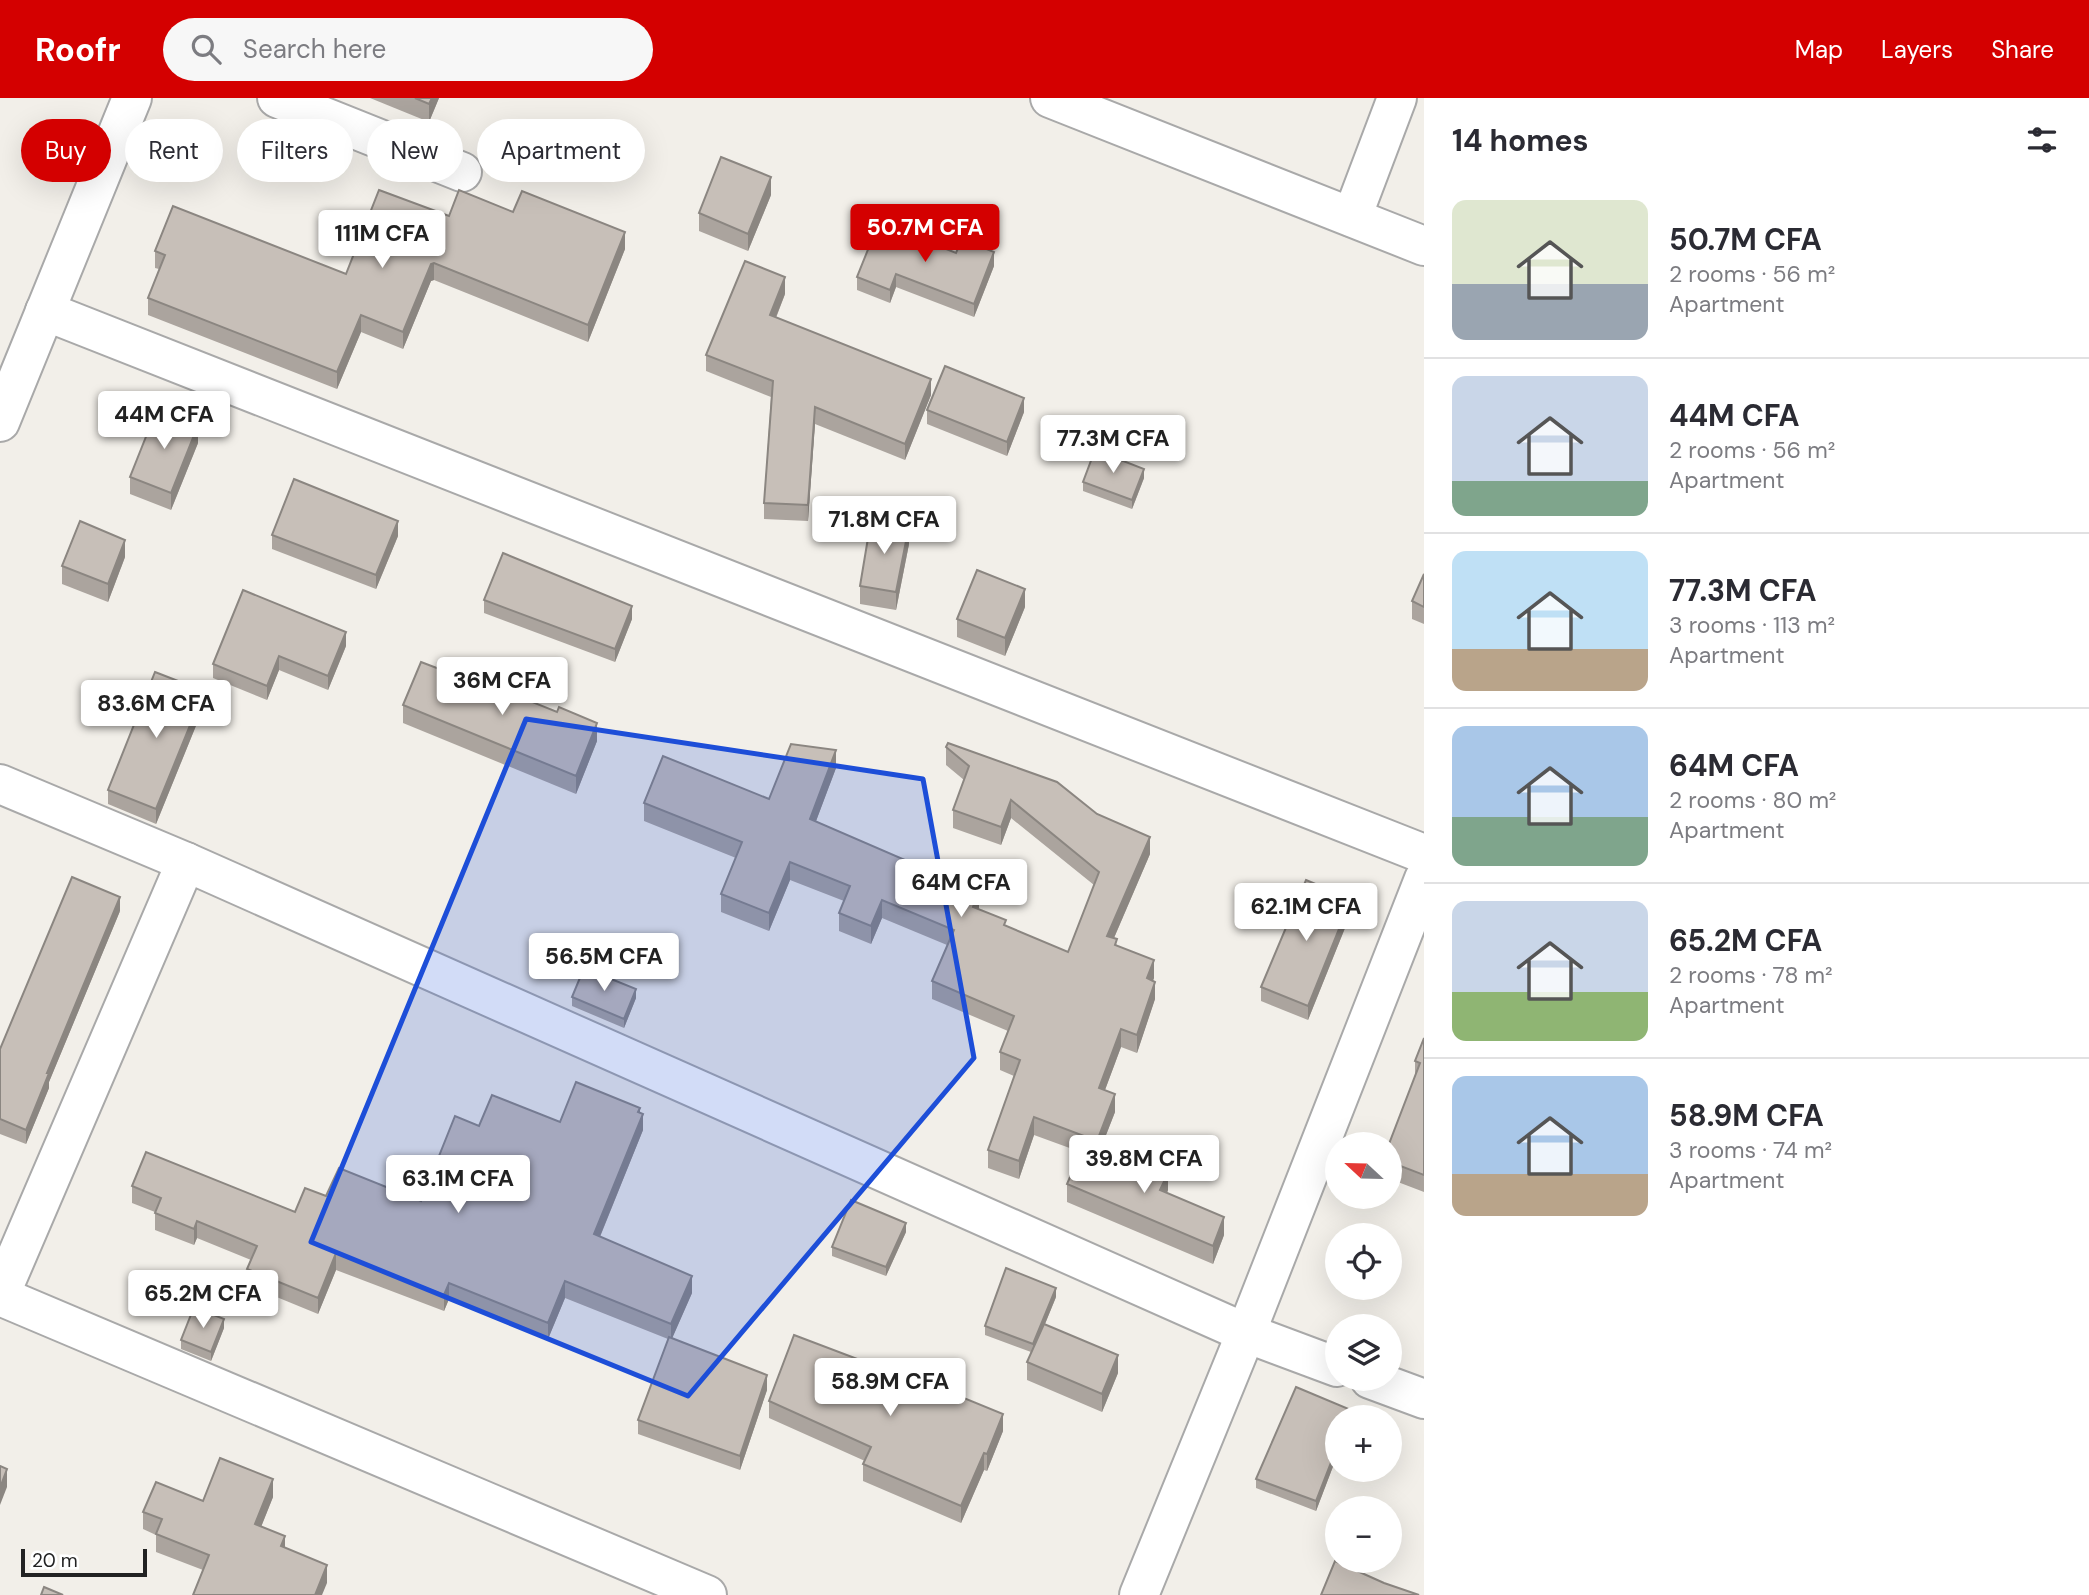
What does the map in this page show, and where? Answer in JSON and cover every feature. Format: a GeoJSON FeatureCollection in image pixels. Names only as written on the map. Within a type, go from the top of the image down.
{"type":"FeatureCollection","features":[{"type":"Feature","properties":{"kind":"street"},"geometry":{"type":"LineString","coordinates":[[0,422],[132,98]]}},
{"type":"Feature","properties":{"kind":"street"},"geometry":{"type":"LineString","coordinates":[[277,98],[367,134]]}},
{"type":"Feature","properties":{"kind":"street"},"geometry":{"type":"LineString","coordinates":[[1051,98],[1424,246]]}},
{"type":"Feature","properties":{"kind":"street"},"geometry":{"type":"LineString","coordinates":[[1352,218],[1397,98]]}},
{"type":"Feature","properties":{"kind":"street"},"geometry":{"type":"LineString","coordinates":[[45,312],[1424,855]]}},
{"type":"Feature","properties":{"kind":"street"},"geometry":{"type":"LineString","coordinates":[[0,784],[186,862],[1246,1333],[1325,1363]]}},
{"type":"Feature","properties":{"kind":"street"},"geometry":{"type":"LineString","coordinates":[[186,862],[0,1295],[708,1595]]}},
{"type":"Feature","properties":{"kind":"street"},"geometry":{"type":"LineString","coordinates":[[1139,1595],[1246,1333],[1424,879]]}},
{"type":"Feature","properties":{"kind":"street"},"geometry":{"type":"LineString","coordinates":[[1402,1391],[1424,1399]]}},
{"type":"Feature","properties":{"kind":"highlighted area"},"geometry":{"type":"Polygon","coordinates":[[[526,719],[923,779],[974,1058],[688,1396],[311,1242],[526,719]]]}},
{"type":"Feature","properties":{"kind":"building"},"geometry":{"type":"Polygon","coordinates":[[[415,98],[432,98],[429,104],[415,98]]]}},
{"type":"Feature","properties":{"kind":"building"},"geometry":{"type":"Polygon","coordinates":[[[721,157],[771,177],[748,234],[699,213],[721,157]]]}},
{"type":"Feature","properties":{"kind":"building"},"geometry":{"type":"Polygon","coordinates":[[[379,190],[449,216],[459,190],[513,212],[522,191],[625,232],[588,325],[434,263],[431,264],[403,332],[361,315],[337,372],[148,298],[165,255],[155,251],[173,206],[346,274],[379,190]]]}},
{"type":"Feature","properties":{"kind":"building"},"geometry":{"type":"Polygon","coordinates":[[[879,222],[956,253],[962,239],[994,252],[974,304],[896,274],[890,290],[857,277],[879,222]]]}},
{"type":"Feature","properties":{"kind":"building"},"geometry":{"type":"Polygon","coordinates":[[[745,261],[785,277],[770,315],[931,379],[905,444],[815,407],[808,505],[764,503],[773,381],[706,355],[745,261]]]}},
{"type":"Feature","properties":{"kind":"building"},"geometry":{"type":"Polygon","coordinates":[[[945,366],[1024,398],[1007,442],[927,410],[945,366]]]}},
{"type":"Feature","properties":{"kind":"building"},"geometry":{"type":"Polygon","coordinates":[[[157,409],[198,425],[171,493],[130,477],[157,409]]]}},
{"type":"Feature","properties":{"kind":"building"},"geometry":{"type":"Polygon","coordinates":[[[1095,450],[1144,469],[1132,500],[1083,482],[1095,450]]]}},
{"type":"Feature","properties":{"kind":"building"},"geometry":{"type":"Polygon","coordinates":[[[294,479],[398,521],[376,575],[272,535],[294,479]]]}},
{"type":"Feature","properties":{"kind":"building"},"geometry":{"type":"Polygon","coordinates":[[[871,520],[909,526],[896,592],[860,586],[871,520]]]}},
{"type":"Feature","properties":{"kind":"building"},"geometry":{"type":"Polygon","coordinates":[[[80,521],[125,540],[108,584],[62,566],[80,521]]]}},
{"type":"Feature","properties":{"kind":"building"},"geometry":{"type":"Polygon","coordinates":[[[503,553],[632,606],[615,649],[484,600],[503,553]]]}},
{"type":"Feature","properties":{"kind":"building"},"geometry":{"type":"Polygon","coordinates":[[[977,570],[1025,589],[1005,638],[957,619],[977,570]]]}},
{"type":"Feature","properties":{"kind":"building"},"geometry":{"type":"Polygon","coordinates":[[[1424,574],[1424,607],[1412,601],[1424,574]]]}},
{"type":"Feature","properties":{"kind":"building"},"geometry":{"type":"Polygon","coordinates":[[[243,590],[346,632],[328,676],[279,656],[267,686],[213,664],[243,590]]]}},
{"type":"Feature","properties":{"kind":"building"},"geometry":{"type":"Polygon","coordinates":[[[421,662],[447,672],[448,668],[557,712],[559,707],[597,723],[576,776],[403,705],[421,662]]]}},
{"type":"Feature","properties":{"kind":"building"},"geometry":{"type":"Polygon","coordinates":[[[155,672],[204,691],[156,809],[108,790],[155,672]]]}},
{"type":"Feature","properties":{"kind":"building"},"geometry":{"type":"Polygon","coordinates":[[[948,743],[1057,782],[1097,814],[1150,837],[1107,936],[1117,939],[1115,945],[1154,960],[1147,978],[1155,982],[1137,1035],[1121,1029],[1099,1088],[1115,1094],[1097,1141],[1034,1117],[1019,1161],[988,1150],[1020,1060],[1000,1052],[1014,1016],[932,981],[954,930],[882,900],[871,926],[839,913],[850,886],[790,862],[769,913],[721,894],[742,842],[644,803],[663,756],[769,799],[791,744],[836,750],[810,819],[979,892],[973,907],[1006,920],[1004,925],[1068,952],[1099,872],[1011,800],[1001,827],[953,810],[969,766],[946,747],[948,743]]]}},
{"type":"Feature","properties":{"kind":"building"},"geometry":{"type":"Polygon","coordinates":[[[72,877],[120,897],[26,1130],[0,1119],[0,1049],[72,877]]]}},
{"type":"Feature","properties":{"kind":"building"},"geometry":{"type":"Polygon","coordinates":[[[1306,880],[1351,899],[1308,1006],[1261,987],[1306,880]]]}},
{"type":"Feature","properties":{"kind":"building"},"geometry":{"type":"Polygon","coordinates":[[[584,968],[636,989],[624,1019],[572,997],[584,968]]]}},
{"type":"Feature","properties":{"kind":"building"},"geometry":{"type":"Polygon","coordinates":[[[1424,1038],[1424,1175],[1402,1167],[1402,1132],[1394,1132],[1420,1063],[1415,1061],[1424,1038]]]}},
{"type":"Feature","properties":{"kind":"building"},"geometry":{"type":"Polygon","coordinates":[[[576,1082],[640,1108],[638,1112],[643,1114],[594,1234],[692,1276],[671,1324],[565,1281],[548,1323],[449,1283],[444,1295],[336,1253],[318,1298],[247,1269],[257,1246],[197,1221],[194,1229],[155,1213],[161,1198],[132,1186],[146,1152],[295,1212],[305,1188],[326,1196],[339,1168],[421,1201],[455,1116],[479,1126],[492,1095],[560,1122],[576,1082]]]}},
{"type":"Feature","properties":{"kind":"building"},"geometry":{"type":"Polygon","coordinates":[[[1113,1148],[1168,1173],[1160,1190],[1224,1217],[1213,1246],[1067,1184],[1079,1156],[1105,1167],[1113,1148]]]}},
{"type":"Feature","properties":{"kind":"building"},"geometry":{"type":"Polygon","coordinates":[[[851,1200],[906,1223],[886,1267],[832,1247],[851,1200]]]}},
{"type":"Feature","properties":{"kind":"building"},"geometry":{"type":"Polygon","coordinates":[[[1006,1268],[1056,1288],[1033,1344],[985,1326],[1006,1268]]]}},
{"type":"Feature","properties":{"kind":"building"},"geometry":{"type":"Polygon","coordinates":[[[194,1307],[224,1319],[211,1352],[181,1340],[194,1307]]]}},
{"type":"Feature","properties":{"kind":"building"},"geometry":{"type":"Polygon","coordinates":[[[1044,1324],[1118,1355],[1102,1394],[1027,1362],[1044,1324]]]}},
{"type":"Feature","properties":{"kind":"building"},"geometry":{"type":"Polygon","coordinates":[[[794,1335],[902,1376],[903,1373],[1003,1414],[961,1506],[863,1464],[871,1447],[769,1401],[794,1335]]]}},
{"type":"Feature","properties":{"kind":"building"},"geometry":{"type":"Polygon","coordinates":[[[669,1337],[767,1375],[740,1456],[638,1420],[669,1337]]]}},
{"type":"Feature","properties":{"kind":"building"},"geometry":{"type":"Polygon","coordinates":[[[1296,1387],[1339,1405],[1325,1405],[1325,1478],[1316,1501],[1256,1479],[1296,1387]]]}},
{"type":"Feature","properties":{"kind":"building"},"geometry":{"type":"Polygon","coordinates":[[[220,1458],[273,1479],[255,1524],[285,1536],[281,1546],[327,1565],[315,1595],[193,1595],[209,1555],[156,1534],[162,1519],[143,1512],[156,1482],[203,1501],[220,1458]]]}},
{"type":"Feature","properties":{"kind":"building"},"geometry":{"type":"Polygon","coordinates":[[[0,1466],[7,1469],[0,1488],[0,1466]]]}},
{"type":"Feature","properties":{"kind":"building"},"geometry":{"type":"Polygon","coordinates":[[[1330,1573],[1362,1573],[1419,1595],[1321,1595],[1330,1573]]]}},
{"type":"Feature","properties":{"kind":"building"},"geometry":{"type":"Polygon","coordinates":[[[44,1587],[63,1595],[41,1595],[44,1587]]]}}]}
